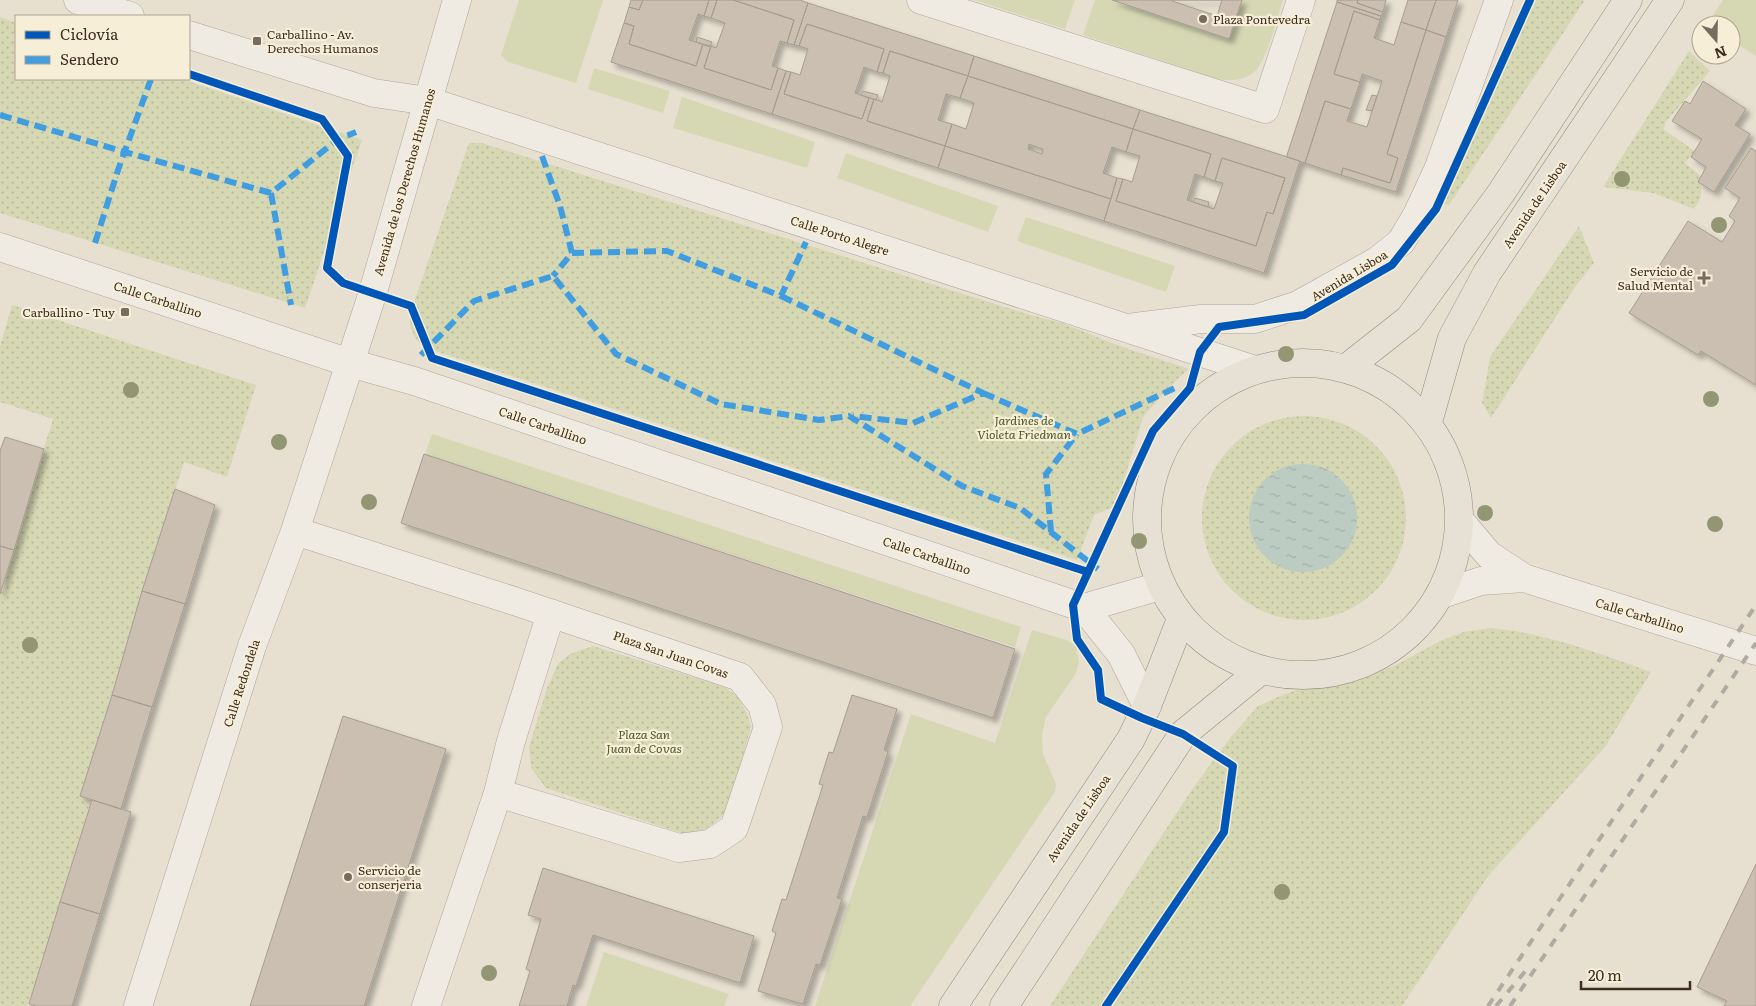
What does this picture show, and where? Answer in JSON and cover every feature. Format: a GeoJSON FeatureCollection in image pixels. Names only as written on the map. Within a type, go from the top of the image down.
{"type":"FeatureCollection","features":[{"type":"Feature","properties":{"kind":"main road"},"geometry":{"type":"LineString","coordinates":[[1348,367],[1409,319],[1500,193],[1628,0]]}},
{"type":"Feature","properties":{"kind":"main road","name":"Avenida de Lisboa"},"geometry":{"type":"LineString","coordinates":[[1428,422],[1452,338],[1487,273],[1670,0]]}},
{"type":"Feature","properties":{"kind":"main road"},"geometry":{"type":"LineString","coordinates":[[1300,361],[1348,367],[1392,388],[1428,422],[1453,469],[1461,522],[1456,559],[1442,594],[1409,635],[1364,664],[1313,676],[1260,670],[1217,651],[1181,619],[1160,586],[1145,522],[1158,457],[1196,403],[1252,369],[1300,361]]}},
{"type":"Feature","properties":{"kind":"main road","name":"Avenida de Lisboa"},"geometry":{"type":"LineString","coordinates":[[953,1006],[1131,739],[1147,706],[1181,619]]}},
{"type":"Feature","properties":{"kind":"main road"},"geometry":{"type":"LineString","coordinates":[[1004,1006],[1183,734],[1260,670]]}},
{"type":"Feature","properties":{"kind":"street"},"geometry":{"type":"LineString","coordinates":[[78,0],[127,15]]}},
{"type":"Feature","properties":{"kind":"street","name":"Avenida de los Derechos Humanos"},"geometry":{"type":"LineString","coordinates":[[350,363],[373,292],[457,0]]}},
{"type":"Feature","properties":{"kind":"street"},"geometry":{"type":"LineString","coordinates":[[921,0],[1265,109],[1301,0]]}},
{"type":"Feature","properties":{"kind":"street","name":"Avenida Lisboa"},"geometry":{"type":"LineString","coordinates":[[1126,328],[1201,319],[1255,319],[1298,305],[1377,261],[1402,242],[1438,170],[1499,0]]}},
{"type":"Feature","properties":{"kind":"street"},"geometry":{"type":"LineString","coordinates":[[190,35],[374,93],[428,100]]}},
{"type":"Feature","properties":{"kind":"street","name":"Calle Porto Alegre"},"geometry":{"type":"LineString","coordinates":[[428,100],[1252,369]]}},
{"type":"Feature","properties":{"kind":"street","name":"Calle Carballino"},"geometry":{"type":"LineString","coordinates":[[0,247],[350,363],[424,384],[1084,608]]}},
{"type":"Feature","properties":{"kind":"street","name":"Calle Redondela"},"geometry":{"type":"LineString","coordinates":[[138,1006],[252,646],[296,531],[350,363]]}},
{"type":"Feature","properties":{"kind":"street","name":"Calle Carballino"},"geometry":{"type":"LineString","coordinates":[[1461,522],[1489,555],[1524,578],[1756,651]]}},
{"type":"Feature","properties":{"kind":"street","name":"Plaza San Juan Covas"},"geometry":{"type":"LineString","coordinates":[[296,531],[551,613],[740,677],[762,705],[768,727],[734,828],[710,844],[679,848],[498,794]]}},
{"type":"Feature","properties":{"kind":"street","name":"Calle Carballino"},"geometry":{"type":"LineString","coordinates":[[1442,594],[1481,581],[1524,578]]}},
{"type":"Feature","properties":{"kind":"street"},"geometry":{"type":"LineString","coordinates":[[1147,706],[1121,654],[1084,608],[1160,586]]}},
{"type":"Feature","properties":{"kind":"street"},"geometry":{"type":"LineString","coordinates":[[426,1006],[498,794],[511,741],[551,613]]}},
{"type":"Feature","properties":{"kind":"green space"},"geometry":{"type":"Polygon","coordinates":[[[519,0],[603,0],[576,83],[508,62],[501,55],[519,0]]]}},
{"type":"Feature","properties":{"kind":"green space"},"geometry":{"type":"Polygon","coordinates":[[[974,0],[1075,0],[1065,29],[974,0]]]}},
{"type":"Feature","properties":{"kind":"green space"},"geometry":{"type":"Polygon","coordinates":[[[1095,0],[1110,0],[1229,38],[1242,0],[1283,0],[1275,28],[1259,66],[1246,77],[1231,80],[1217,79],[1083,35],[1095,0]]]}},
{"type":"Feature","properties":{"kind":"green space"},"geometry":{"type":"Polygon","coordinates":[[[1528,0],[1585,0],[1449,205],[1442,203],[1528,0]]]}},
{"type":"Feature","properties":{"kind":"green space"},"geometry":{"type":"Polygon","coordinates":[[[1723,0],[1756,0],[1756,56],[1741,46],[1741,15],[1713,15],[1723,0]]]}},
{"type":"Feature","properties":{"kind":"green space"},"geometry":{"type":"Polygon","coordinates":[[[0,17],[15,23],[15,80],[185,80],[362,140],[305,308],[0,213],[0,17]]]}},
{"type":"Feature","properties":{"kind":"green space"},"geometry":{"type":"Polygon","coordinates":[[[1689,51],[1691,53],[1691,65],[1704,65],[1710,71],[1665,123],[1664,130],[1695,151],[1685,163],[1701,176],[1701,197],[1694,209],[1653,193],[1603,187],[1689,51]]]}},
{"type":"Feature","properties":{"kind":"green space"},"geometry":{"type":"Polygon","coordinates":[[[594,68],[670,91],[663,113],[588,89],[594,68]]]}},
{"type":"Feature","properties":{"kind":"green space"},"geometry":{"type":"Polygon","coordinates":[[[682,97],[815,142],[807,168],[673,128],[682,97]]]}},
{"type":"Feature","properties":{"kind":"green space","name":"Jardines de Violeta Friedman"},"geometry":{"type":"Polygon","coordinates":[[[469,143],[482,143],[1027,314],[1062,323],[1114,344],[1189,369],[1172,384],[1143,417],[1116,506],[1094,515],[1077,560],[423,347],[412,332],[410,314],[469,143]]]}},
{"type":"Feature","properties":{"kind":"green space"},"geometry":{"type":"Polygon","coordinates":[[[846,153],[998,206],[988,232],[837,178],[846,153]]]}},
{"type":"Feature","properties":{"kind":"green space"},"geometry":{"type":"Polygon","coordinates":[[[1026,217],[1175,266],[1166,292],[1017,241],[1026,217]]]}},
{"type":"Feature","properties":{"kind":"green space"},"geometry":{"type":"Polygon","coordinates":[[[1579,226],[1594,263],[1575,287],[1491,418],[1482,403],[1490,357],[1579,226]]]}},
{"type":"Feature","properties":{"kind":"green space"},"geometry":{"type":"Polygon","coordinates":[[[12,305],[256,385],[227,477],[184,462],[80,796],[92,800],[28,1006],[0,1006],[0,591],[53,419],[0,402],[0,346],[12,305]]]}},
{"type":"Feature","properties":{"kind":"green space"},"geometry":{"type":"Polygon","coordinates":[[[1294,416],[1314,416],[1343,423],[1369,439],[1383,453],[1399,479],[1406,508],[1406,528],[1399,557],[1383,583],[1369,597],[1343,613],[1334,616],[1314,620],[1294,620],[1265,613],[1239,597],[1225,583],[1209,557],[1206,548],[1202,528],[1202,508],[1209,479],[1225,453],[1239,439],[1265,423],[1274,420],[1294,416]]]}},
{"type":"Feature","properties":{"kind":"green space"},"geometry":{"type":"Polygon","coordinates":[[[432,434],[1021,627],[1015,647],[425,454],[432,434]]]}},
{"type":"Feature","properties":{"kind":"green space"},"geometry":{"type":"Polygon","coordinates":[[[1491,628],[1552,639],[1593,651],[1651,672],[1605,747],[1488,876],[1402,1006],[1050,1006],[1193,788],[1230,738],[1258,706],[1310,685],[1369,675],[1396,665],[1440,641],[1464,632],[1491,628]]]}},
{"type":"Feature","properties":{"kind":"green space"},"geometry":{"type":"Polygon","coordinates":[[[1032,630],[1067,640],[1076,646],[1079,662],[1076,673],[1046,717],[1042,735],[1043,754],[1056,784],[1055,792],[910,1006],[815,1006],[911,714],[995,743],[1032,630]]]}},
{"type":"Feature","properties":{"kind":"green space","name":"Plaza San Juan de Covas"},"geometry":{"type":"Polygon","coordinates":[[[593,646],[725,687],[738,697],[747,713],[751,727],[729,805],[721,817],[706,829],[684,834],[546,788],[531,768],[529,747],[547,688],[558,664],[570,654],[593,646]]]}},
{"type":"Feature","properties":{"kind":"green space"},"geometry":{"type":"Polygon","coordinates":[[[604,952],[729,994],[724,1006],[586,1006],[604,952]]]}},
{"type":"Feature","properties":{"kind":"water"},"geometry":{"type":"Polygon","coordinates":[[[1303,464],[1324,468],[1341,480],[1353,497],[1357,518],[1353,539],[1341,556],[1324,568],[1303,572],[1282,568],[1265,556],[1253,539],[1249,518],[1253,497],[1265,480],[1282,468],[1303,464]]]}},
{"type":"Feature","properties":{"kind":"building"},"geometry":{"type":"Polygon","coordinates":[[[631,0],[643,0],[639,10],[629,7],[631,0]]]}},
{"type":"Feature","properties":{"kind":"building"},"geometry":{"type":"Polygon","coordinates":[[[643,0],[709,0],[704,16],[698,14],[689,40],[703,44],[696,66],[629,44],[634,26],[624,23],[629,7],[639,10],[643,0]]]}},
{"type":"Feature","properties":{"kind":"building"},"geometry":{"type":"Polygon","coordinates":[[[709,0],[717,0],[711,18],[704,16],[709,0]]]}},
{"type":"Feature","properties":{"kind":"building"},"geometry":{"type":"Polygon","coordinates":[[[717,0],[733,0],[794,20],[787,43],[780,41],[772,66],[778,68],[771,90],[704,68],[711,46],[716,48],[725,23],[711,18],[717,0]]]}},
{"type":"Feature","properties":{"kind":"building"},"geometry":{"type":"Polygon","coordinates":[[[733,0],[800,0],[808,3],[794,45],[787,43],[794,20],[733,0]]]}},
{"type":"Feature","properties":{"kind":"building","name":"Plaza Pontevedra"},"geometry":{"type":"Polygon","coordinates":[[[1112,0],[1242,0],[1229,39],[1112,0]]]}},
{"type":"Feature","properties":{"kind":"building"},"geometry":{"type":"Polygon","coordinates":[[[1172,0],[1222,0],[1217,16],[1172,0]]]}},
{"type":"Feature","properties":{"kind":"building"},"geometry":{"type":"Polygon","coordinates":[[[1337,0],[1358,0],[1357,3],[1383,12],[1381,16],[1337,2],[1337,0]]]}},
{"type":"Feature","properties":{"kind":"building"},"geometry":{"type":"Polygon","coordinates":[[[1358,0],[1386,0],[1383,12],[1357,3],[1358,0]]]}},
{"type":"Feature","properties":{"kind":"building"},"geometry":{"type":"Polygon","coordinates":[[[1408,0],[1436,0],[1426,30],[1401,22],[1408,0]]]}},
{"type":"Feature","properties":{"kind":"building"},"geometry":{"type":"Polygon","coordinates":[[[1436,0],[1458,0],[1446,37],[1426,30],[1436,0]]]}},
{"type":"Feature","properties":{"kind":"building"},"geometry":{"type":"Polygon","coordinates":[[[1337,2],[1381,16],[1380,20],[1354,11],[1334,74],[1360,82],[1351,109],[1325,101],[1305,163],[1287,157],[1287,155],[1337,2]]]}},
{"type":"Feature","properties":{"kind":"building"},"geometry":{"type":"Polygon","coordinates":[[[808,3],[974,56],[968,76],[890,51],[883,73],[877,72],[884,49],[807,24],[799,46],[794,45],[808,3]]]}},
{"type":"Feature","properties":{"kind":"building"},"geometry":{"type":"Polygon","coordinates":[[[1354,11],[1380,20],[1374,38],[1394,45],[1401,22],[1426,30],[1387,154],[1398,158],[1390,183],[1343,168],[1341,175],[1305,163],[1325,101],[1351,109],[1347,121],[1367,127],[1382,81],[1362,74],[1360,82],[1334,74],[1354,11]]]}},
{"type":"Feature","properties":{"kind":"building"},"geometry":{"type":"Polygon","coordinates":[[[624,23],[634,26],[629,44],[696,66],[703,44],[711,46],[704,68],[771,90],[778,68],[786,71],[772,114],[611,62],[624,23]]]}},
{"type":"Feature","properties":{"kind":"building"},"geometry":{"type":"Polygon","coordinates":[[[807,24],[884,49],[877,72],[864,67],[855,93],[869,98],[862,119],[784,94],[791,72],[800,75],[808,49],[799,46],[807,24]]]}},
{"type":"Feature","properties":{"kind":"building"},"geometry":{"type":"Polygon","coordinates":[[[1426,30],[1446,37],[1396,192],[1341,175],[1343,168],[1390,183],[1398,158],[1387,154],[1426,30]]]}},
{"type":"Feature","properties":{"kind":"building"},"geometry":{"type":"Polygon","coordinates":[[[697,37],[712,42],[710,47],[696,42],[697,37]]]}},
{"type":"Feature","properties":{"kind":"building"},"geometry":{"type":"Polygon","coordinates":[[[890,51],[968,76],[960,98],[946,94],[938,120],[952,124],[945,146],[867,121],[874,99],[882,102],[890,76],[883,73],[890,51]]]}},
{"type":"Feature","properties":{"kind":"building"},"geometry":{"type":"Polygon","coordinates":[[[974,56],[1140,110],[1133,129],[968,76],[974,56]]]}},
{"type":"Feature","properties":{"kind":"building"},"geometry":{"type":"Polygon","coordinates":[[[786,71],[791,72],[784,94],[862,119],[869,98],[874,99],[867,121],[945,146],[938,168],[772,114],[786,71]]]}},
{"type":"Feature","properties":{"kind":"building"},"geometry":{"type":"Polygon","coordinates":[[[968,76],[1133,129],[1126,152],[1112,147],[1103,173],[1117,178],[1111,199],[945,146],[952,124],[966,129],[974,103],[960,98],[968,76]],[[1029,144],[1028,149],[1042,154],[1043,149],[1029,144]]]}},
{"type":"Feature","properties":{"kind":"building"},"geometry":{"type":"Polygon","coordinates":[[[1703,81],[1746,109],[1735,125],[1750,134],[1714,192],[1698,182],[1706,167],[1691,157],[1702,139],[1672,121],[1685,101],[1690,104],[1703,81]]]}},
{"type":"Feature","properties":{"kind":"building"},"geometry":{"type":"Polygon","coordinates":[[[863,91],[878,95],[876,100],[861,95],[863,91]]]}},
{"type":"Feature","properties":{"kind":"building"},"geometry":{"type":"Polygon","coordinates":[[[1372,95],[1377,96],[1372,111],[1366,110],[1372,95]]]}},
{"type":"Feature","properties":{"kind":"building"},"geometry":{"type":"Polygon","coordinates":[[[1140,110],[1300,161],[1264,273],[1104,221],[1117,178],[1123,179],[1116,201],[1256,246],[1267,212],[1273,214],[1285,178],[1222,158],[1215,181],[1204,177],[1211,154],[1133,129],[1140,110]]]}},
{"type":"Feature","properties":{"kind":"building"},"geometry":{"type":"Polygon","coordinates":[[[1133,129],[1211,154],[1204,177],[1195,174],[1187,200],[1214,209],[1223,183],[1215,181],[1222,158],[1285,178],[1273,214],[1267,212],[1256,246],[1116,201],[1123,179],[1132,182],[1140,156],[1126,152],[1133,129]]]}},
{"type":"Feature","properties":{"kind":"building"},"geometry":{"type":"Polygon","coordinates":[[[945,146],[1111,199],[1104,221],[938,168],[945,146]]]}},
{"type":"Feature","properties":{"kind":"building","name":"Servicio de Salud Mental"},"geometry":{"type":"Polygon","coordinates":[[[1751,148],[1756,151],[1756,385],[1701,351],[1698,355],[1629,313],[1688,221],[1722,242],[1735,221],[1729,216],[1740,198],[1725,188],[1751,148]]]}},
{"type":"Feature","properties":{"kind":"building"},"geometry":{"type":"Polygon","coordinates":[[[1195,198],[1209,202],[1208,207],[1193,202],[1195,198]]]}},
{"type":"Feature","properties":{"kind":"building"},"geometry":{"type":"Polygon","coordinates":[[[5,437],[44,449],[14,550],[0,546],[0,451],[5,437]]]}},
{"type":"Feature","properties":{"kind":"building"},"geometry":{"type":"Polygon","coordinates":[[[424,454],[1015,649],[993,718],[401,523],[424,454]]]}},
{"type":"Feature","properties":{"kind":"building"},"geometry":{"type":"Polygon","coordinates":[[[175,489],[215,505],[185,604],[142,591],[175,489]]]}},
{"type":"Feature","properties":{"kind":"building"},"geometry":{"type":"Polygon","coordinates":[[[0,546],[14,550],[0,594],[0,546]]]}},
{"type":"Feature","properties":{"kind":"building"},"geometry":{"type":"Polygon","coordinates":[[[142,591],[185,604],[152,707],[112,695],[142,591]]]}},
{"type":"Feature","properties":{"kind":"building"},"geometry":{"type":"Polygon","coordinates":[[[112,695],[152,707],[121,809],[80,796],[112,695]]]}},
{"type":"Feature","properties":{"kind":"building"},"geometry":{"type":"Polygon","coordinates":[[[852,695],[897,709],[884,750],[888,752],[867,817],[863,816],[837,898],[842,899],[820,965],[816,964],[803,1004],[758,991],[776,933],[772,931],[782,899],[786,900],[823,785],[819,784],[829,752],[833,753],[852,695]]]}},
{"type":"Feature","properties":{"kind":"building","name":"Servicio de conserjeria"},"geometry":{"type":"Polygon","coordinates":[[[343,716],[446,749],[364,1006],[250,1006],[343,716]]]}},
{"type":"Feature","properties":{"kind":"building"},"geometry":{"type":"Polygon","coordinates":[[[92,800],[131,812],[100,914],[60,902],[92,800]]]}},
{"type":"Feature","properties":{"kind":"building"},"geometry":{"type":"Polygon","coordinates":[[[1756,864],[1756,1006],[1724,1006],[1727,1001],[1697,987],[1756,864]]]}},
{"type":"Feature","properties":{"kind":"building"},"geometry":{"type":"Polygon","coordinates":[[[543,868],[754,936],[740,983],[593,935],[576,986],[573,985],[567,1006],[519,1006],[530,971],[526,969],[541,919],[528,915],[543,868]]]}},
{"type":"Feature","properties":{"kind":"building"},"geometry":{"type":"Polygon","coordinates":[[[60,902],[100,914],[72,1006],[36,1006],[29,1004],[60,902]]]}},
{"type":"Feature","properties":{"kind":"railway"},"geometry":{"type":"LineString","coordinates":[[1488,1006],[1756,605]]}},
{"type":"Feature","properties":{"kind":"railway"},"geometry":{"type":"LineString","coordinates":[[1510,1006],[1756,643]]}},
{"type":"Feature","properties":{"kind":"railway"},"geometry":{"type":"LineString","coordinates":[[1496,1006],[1528,968]]}},
{"type":"Feature","properties":{"kind":"marked path"},"geometry":{"type":"LineString","coordinates":[[95,243],[118,170],[151,80]]}},
{"type":"Feature","properties":{"kind":"marked path"},"geometry":{"type":"LineString","coordinates":[[0,115],[271,193],[337,140],[356,132]]}},
{"type":"Feature","properties":{"kind":"marked path"},"geometry":{"type":"LineString","coordinates":[[542,156],[560,206],[572,253],[553,276]]}},
{"type":"Feature","properties":{"kind":"marked path"},"geometry":{"type":"LineString","coordinates":[[271,193],[291,305]]}},
{"type":"Feature","properties":{"kind":"marked path"},"geometry":{"type":"LineString","coordinates":[[572,253],[667,251],[781,296],[806,242]]}},
{"type":"Feature","properties":{"kind":"marked path"},"geometry":{"type":"LineString","coordinates":[[421,355],[474,301],[553,276],[616,354],[721,404],[819,420],[849,416],[962,486],[1020,508],[1098,569]]}},
{"type":"Feature","properties":{"kind":"marked path"},"geometry":{"type":"LineString","coordinates":[[781,296],[983,393],[913,423],[853,416]]}},
{"type":"Feature","properties":{"kind":"marked path"},"geometry":{"type":"LineString","coordinates":[[983,393],[1077,434],[1179,386]]}},
{"type":"Feature","properties":{"kind":"marked path"},"geometry":{"type":"LineString","coordinates":[[1051,532],[1046,474],[1077,434]]}},
{"type":"Feature","properties":{"kind":"cycle path"},"geometry":{"type":"LineString","coordinates":[[1106,1006],[1224,832],[1233,766],[1183,734],[1101,699],[1098,670],[1077,639],[1073,605],[1153,431],[1190,388],[1200,352],[1219,327],[1304,315],[1392,265],[1436,209],[1530,0]]}},
{"type":"Feature","properties":{"kind":"cycle path"},"geometry":{"type":"LineString","coordinates":[[190,74],[322,119],[348,156],[327,268],[343,283],[411,306],[432,358],[1088,572]]}},
{"type":"Feature","properties":{"kind":"place","name":"Plaza Pontevedra"},"geometry":{"type":"Point","coordinates":[1203,19]}},
{"type":"Feature","properties":{"kind":"place","name":"Carballino - Av. Derechos Humanos"},"geometry":{"type":"Point","coordinates":[257,41]}},
{"type":"Feature","properties":{"kind":"place","name":"Servicio de Salud Mental"},"geometry":{"type":"Point","coordinates":[1704,278]}},
{"type":"Feature","properties":{"kind":"place","name":"Carballino - Tuy"},"geometry":{"type":"Point","coordinates":[125,312]}},
{"type":"Feature","properties":{"kind":"place","name":"Servicio de conserjeria"},"geometry":{"type":"Point","coordinates":[348,877]}}]}
